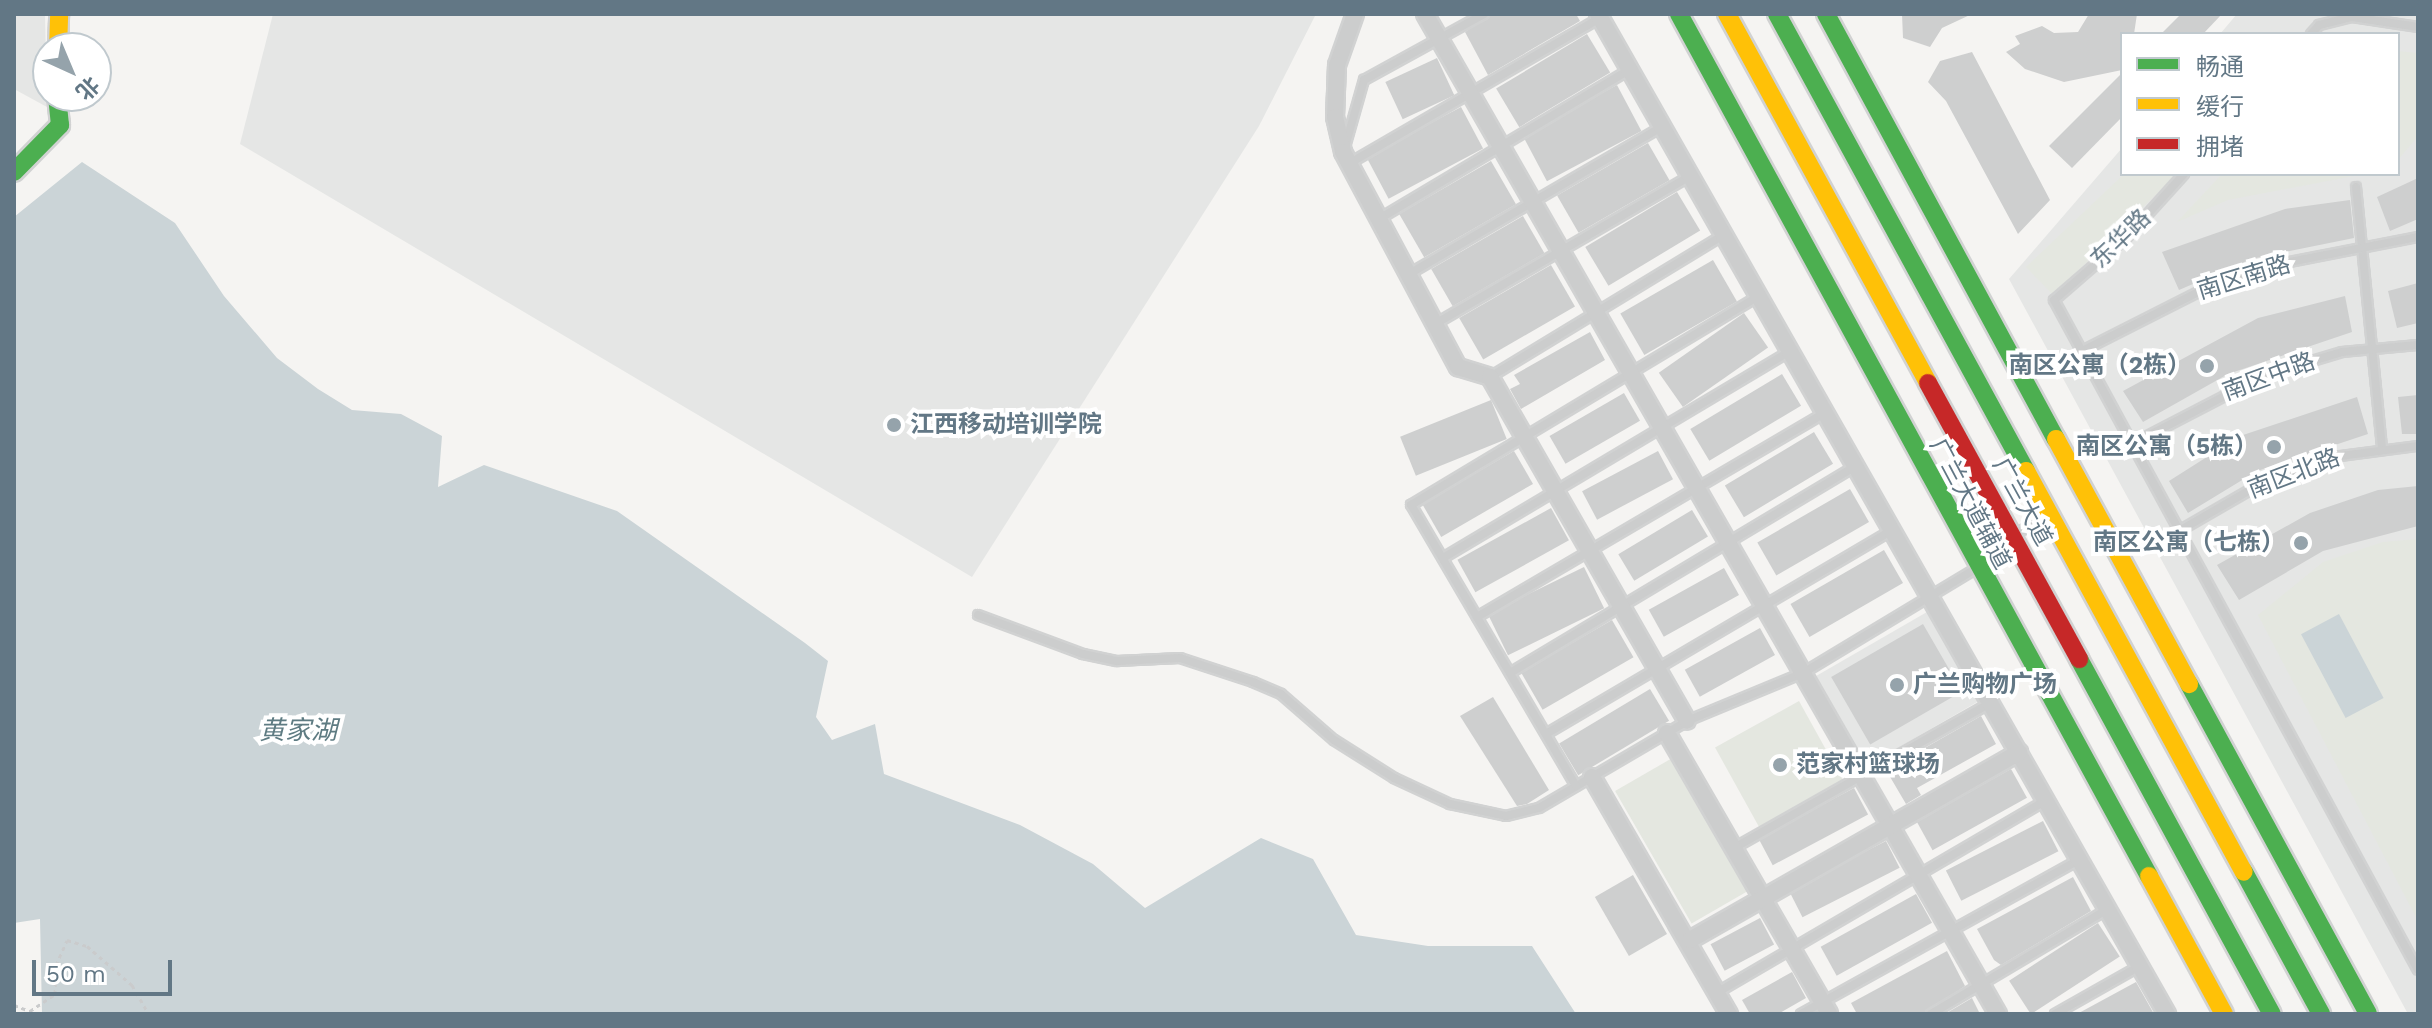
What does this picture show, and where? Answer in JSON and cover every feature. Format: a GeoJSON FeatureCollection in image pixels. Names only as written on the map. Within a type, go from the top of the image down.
{"type":"FeatureCollection","features":[{"type":"Feature","properties":{"kind":"main road","name":"广兰大道辅道"},"geometry":{"type":"LineString","coordinates":[[1679,14],[1977,568],[2224,1014]]}},
{"type":"Feature","properties":{"kind":"main road","name":"广兰大道"},"geometry":{"type":"LineString","coordinates":[[1727,14],[2272,1014]]}},
{"type":"Feature","properties":{"kind":"main road","name":"广兰大道"},"geometry":{"type":"LineString","coordinates":[[1777,14],[2321,1014]]}},
{"type":"Feature","properties":{"kind":"main road"},"geometry":{"type":"LineString","coordinates":[[1826,14],[2368,1014]]}},
{"type":"Feature","properties":{"kind":"main road"},"geometry":{"type":"LineString","coordinates":[[14,172],[60,125],[59,112]]}},
{"type":"Feature","properties":{"kind":"street"},"geometry":{"type":"LineString","coordinates":[[1355,14],[1337,65],[1335,117],[1346,158],[1458,367],[1490,377],[1687,721]]}},
{"type":"Feature","properties":{"kind":"street"},"geometry":{"type":"LineString","coordinates":[[1425,14],[1998,1014]]}},
{"type":"Feature","properties":{"kind":"street"},"geometry":{"type":"LineString","coordinates":[[1599,16],[2167,1014]]}},
{"type":"Feature","properties":{"kind":"street"},"geometry":{"type":"LineString","coordinates":[[1667,733],[1825,1008]]}},
{"type":"Feature","properties":{"kind":"street"},"geometry":{"type":"LineString","coordinates":[[1690,940],[2019,752]]}},
{"type":"Feature","properties":{"kind":"street"},"geometry":{"type":"LineString","coordinates":[[1592,777],[1690,940],[1729,1014]]}},
{"type":"Feature","properties":{"kind":"lane"},"geometry":{"type":"LineString","coordinates":[[1346,158],[1364,80],[1484,14]]}},
{"type":"Feature","properties":{"kind":"lane"},"geometry":{"type":"LineString","coordinates":[[1346,158],[1471,93],[1599,16]]}},
{"type":"Feature","properties":{"kind":"lane"},"geometry":{"type":"LineString","coordinates":[[2313,32],[2319,25],[2352,17],[2418,27]]}},
{"type":"Feature","properties":{"kind":"lane"},"geometry":{"type":"LineString","coordinates":[[1379,219],[1630,69]]}},
{"type":"Feature","properties":{"kind":"lane"},"geometry":{"type":"LineString","coordinates":[[1409,274],[1662,126]]}},
{"type":"Feature","properties":{"kind":"lane"},"geometry":{"type":"LineString","coordinates":[[1435,324],[1690,175]]}},
{"type":"Feature","properties":{"kind":"lane","name":"东华路"},"geometry":{"type":"LineString","coordinates":[[2082,351],[2054,300],[2128,236],[2182,176]]}},
{"type":"Feature","properties":{"kind":"lane"},"geometry":{"type":"LineString","coordinates":[[2356,187],[2365,248],[2367,349],[2382,449]]}},
{"type":"Feature","properties":{"kind":"lane"},"geometry":{"type":"LineString","coordinates":[[1490,377],[1724,235]]}},
{"type":"Feature","properties":{"kind":"lane","name":"南区南路"},"geometry":{"type":"LineString","coordinates":[[2082,351],[2212,285],[2418,237]]}},
{"type":"Feature","properties":{"kind":"lane"},"geometry":{"type":"LineString","coordinates":[[1576,786],[1411,505],[1760,296]]}},
{"type":"Feature","properties":{"kind":"lane","name":"南区中路"},"geometry":{"type":"LineString","coordinates":[[2132,444],[2226,390],[2303,362],[2367,349],[2418,345]]}},
{"type":"Feature","properties":{"kind":"lane"},"geometry":{"type":"LineString","coordinates":[[1443,558],[1791,351]]}},
{"type":"Feature","properties":{"kind":"lane"},"geometry":{"type":"LineString","coordinates":[[2082,351],[2418,970]]}},
{"type":"Feature","properties":{"kind":"lane"},"geometry":{"type":"LineString","coordinates":[[1477,617],[1826,412]]}},
{"type":"Feature","properties":{"kind":"lane","name":"南区北路"},"geometry":{"type":"LineString","coordinates":[[2179,531],[2283,474],[2382,449],[2418,446]]}},
{"type":"Feature","properties":{"kind":"lane"},"geometry":{"type":"LineString","coordinates":[[1510,673],[1856,466]]}},
{"type":"Feature","properties":{"kind":"lane"},"geometry":{"type":"LineString","coordinates":[[978,615],[1083,654],[1117,661],[1180,658],[1253,682],[1281,694],[1361,760],[1480,814],[1506,816],[1539,808],[1687,721],[1803,673],[1977,568],[2013,535],[2051,515]]}},
{"type":"Feature","properties":{"kind":"lane"},"geometry":{"type":"LineString","coordinates":[[1546,734],[1893,530]]}},
{"type":"Feature","properties":{"kind":"lane"},"geometry":{"type":"LineString","coordinates":[[1733,848],[1991,703]]}},
{"type":"Feature","properties":{"kind":"lane"},"geometry":{"type":"LineString","coordinates":[[1718,992],[2046,800]]}},
{"type":"Feature","properties":{"kind":"lane"},"geometry":{"type":"LineString","coordinates":[[1801,1014],[1825,1008],[1950,931],[2080,859]]}},
{"type":"Feature","properties":{"kind":"lane"},"geometry":{"type":"LineString","coordinates":[[1931,1014],[2108,909]]}},
{"type":"Feature","properties":{"kind":"lane"},"geometry":{"type":"LineString","coordinates":[[2055,1014],[2140,966]]}},
{"type":"Feature","properties":{"kind":"path"},"geometry":{"type":"LineString","coordinates":[[14,1005],[30,1011],[55,994],[56,965],[67,940],[87,946],[132,985],[149,1014]]}},
{"type":"Feature","properties":{"kind":"shaded area"},"geometry":{"type":"Polygon","coordinates":[[[14,14],[45,14],[45,32],[32,32],[32,99],[14,89],[14,14]]]}},
{"type":"Feature","properties":{"kind":"shaded area","name":"江西移动培训学院"},"geometry":{"type":"Polygon","coordinates":[[[273,14],[1316,14],[1259,126],[972,577],[240,144],[273,14]]]}},
{"type":"Feature","properties":{"kind":"shaded area"},"geometry":{"type":"Polygon","coordinates":[[[2237,14],[2418,14],[2418,1014],[2408,1014],[2009,279],[2120,150],[2120,176],[2400,176],[2400,32],[2222,32],[2237,14]]]}},
{"type":"Feature","properties":{"kind":"shaded area"},"geometry":{"type":"Polygon","coordinates":[[[2400,51],[2418,53],[2418,136],[2400,158],[2400,51]]]}},
{"type":"Feature","properties":{"kind":"shaded area"},"geometry":{"type":"Polygon","coordinates":[[[2122,176],[2175,176],[2053,295],[2026,267],[2122,176]]]}},
{"type":"Feature","properties":{"kind":"shaded area"},"geometry":{"type":"Polygon","coordinates":[[[2220,176],[2354,176],[2228,200],[2177,222],[2220,176]]]}},
{"type":"Feature","properties":{"kind":"shaded area"},"geometry":{"type":"Polygon","coordinates":[[[2418,539],[2418,921],[2258,615],[2323,562],[2383,542],[2418,539]]]}},
{"type":"Feature","properties":{"kind":"shaded area","name":"广兰购物广场"},"geometry":{"type":"Polygon","coordinates":[[[1927,612],[1978,701],[1867,766],[1815,676],[1927,612]]]}},
{"type":"Feature","properties":{"kind":"shaded area","name":"范家村篮球场"},"geometry":{"type":"Polygon","coordinates":[[[1799,701],[1844,781],[1760,828],[1715,748],[1799,701]]]}},
{"type":"Feature","properties":{"kind":"shaded area"},"geometry":{"type":"Polygon","coordinates":[[[1674,757],[1750,890],[1692,924],[1615,791],[1674,757]]]}},
{"type":"Feature","properties":{"kind":"water","name":"黄家湖"},"geometry":{"type":"Polygon","coordinates":[[[82,162],[175,223],[224,296],[277,358],[352,410],[401,414],[442,436],[438,487],[484,465],[617,511],[805,643],[828,661],[816,717],[832,740],[875,724],[884,774],[1020,825],[1093,864],[1145,908],[1261,838],[1313,859],[1356,935],[1428,946],[1532,946],[1576,1014],[42,1014],[40,919],[14,923],[14,217],[82,162]]]}},
{"type":"Feature","properties":{"kind":"water"},"geometry":{"type":"Polygon","coordinates":[[[2339,614],[2384,698],[2346,718],[2301,634],[2339,614]]]}},
{"type":"Feature","properties":{"kind":"building"},"geometry":{"type":"Polygon","coordinates":[[[1491,14],[1576,14],[1580,21],[1488,75],[1465,32],[1491,14]]]}},
{"type":"Feature","properties":{"kind":"building"},"geometry":{"type":"Polygon","coordinates":[[[1902,14],[1972,14],[1942,28],[1930,47],[1903,38],[1902,14]]]}},
{"type":"Feature","properties":{"kind":"building"},"geometry":{"type":"Polygon","coordinates":[[[2089,14],[2137,14],[2134,32],[2120,32],[2120,70],[2064,82],[2025,69],[2006,52],[2020,44],[2015,36],[2042,26],[2054,33],[2078,32],[2089,14]]]}},
{"type":"Feature","properties":{"kind":"building"},"geometry":{"type":"Polygon","coordinates":[[[2181,14],[2222,14],[2205,32],[2163,32],[2181,14]]]}},
{"type":"Feature","properties":{"kind":"building"},"geometry":{"type":"Polygon","coordinates":[[[1587,34],[1610,73],[1519,127],[1496,89],[1587,34]]]}},
{"type":"Feature","properties":{"kind":"building"},"geometry":{"type":"Polygon","coordinates":[[[1972,52],[2050,200],[2018,234],[1946,101],[1928,82],[1940,61],[1972,52]]]}},
{"type":"Feature","properties":{"kind":"building"},"geometry":{"type":"Polygon","coordinates":[[[1437,58],[1454,95],[1403,119],[1385,82],[1437,58]]]}},
{"type":"Feature","properties":{"kind":"building"},"geometry":{"type":"Polygon","coordinates":[[[2120,75],[2120,119],[2072,168],[2049,146],[2120,75]]]}},
{"type":"Feature","properties":{"kind":"building"},"geometry":{"type":"Polygon","coordinates":[[[1617,85],[1641,131],[1547,181],[1523,135],[1617,85]]]}},
{"type":"Feature","properties":{"kind":"building"},"geometry":{"type":"Polygon","coordinates":[[[1461,107],[1483,148],[1389,199],[1367,157],[1461,107]]]}},
{"type":"Feature","properties":{"kind":"building"},"geometry":{"type":"Polygon","coordinates":[[[1648,143],[1670,180],[1579,233],[1557,196],[1648,143]]]}},
{"type":"Feature","properties":{"kind":"building"},"geometry":{"type":"Polygon","coordinates":[[[1491,161],[1516,204],[1424,257],[1399,214],[1491,161]]]}},
{"type":"Feature","properties":{"kind":"building"},"geometry":{"type":"Polygon","coordinates":[[[2418,178],[2418,219],[2390,231],[2377,197],[2418,178]]]}},
{"type":"Feature","properties":{"kind":"building"},"geometry":{"type":"Polygon","coordinates":[[[1677,192],[1700,231],[1608,286],[1585,247],[1677,192]]]}},
{"type":"Feature","properties":{"kind":"building"},"geometry":{"type":"Polygon","coordinates":[[[2350,200],[2354,238],[2251,259],[2179,290],[2162,252],[2285,209],[2350,200]]]}},
{"type":"Feature","properties":{"kind":"building"},"geometry":{"type":"Polygon","coordinates":[[[1523,216],[1544,253],[1453,306],[1431,269],[1523,216]]]}},
{"type":"Feature","properties":{"kind":"building"},"geometry":{"type":"Polygon","coordinates":[[[1713,260],[1737,302],[1644,355],[1620,314],[1713,260]]]}},
{"type":"Feature","properties":{"kind":"building"},"geometry":{"type":"Polygon","coordinates":[[[1551,265],[1575,307],[1483,360],[1459,318],[1551,265]]]}},
{"type":"Feature","properties":{"kind":"building"},"geometry":{"type":"Polygon","coordinates":[[[2418,283],[2418,323],[2397,328],[2388,291],[2418,283]]]}},
{"type":"Feature","properties":{"kind":"building","name":"南区公寓（2栋）"},"geometry":{"type":"Polygon","coordinates":[[[2345,296],[2352,332],[2228,374],[2143,422],[2123,391],[2258,318],[2345,296]]]}},
{"type":"Feature","properties":{"kind":"building"},"geometry":{"type":"Polygon","coordinates":[[[1744,313],[1768,347],[1683,407],[1659,373],[1744,313]]]}},
{"type":"Feature","properties":{"kind":"building"},"geometry":{"type":"Polygon","coordinates":[[[1590,332],[1605,360],[1521,409],[1510,389],[1520,384],[1514,375],[1590,332]]]}},
{"type":"Feature","properties":{"kind":"building"},"geometry":{"type":"Polygon","coordinates":[[[1782,374],[1801,406],[1709,461],[1690,429],[1782,374]]]}},
{"type":"Feature","properties":{"kind":"building"},"geometry":{"type":"Polygon","coordinates":[[[1624,393],[1640,421],[1566,464],[1550,436],[1624,393]]]}},
{"type":"Feature","properties":{"kind":"building"},"geometry":{"type":"Polygon","coordinates":[[[2418,395],[2418,434],[2402,434],[2398,397],[2418,395]]]}},
{"type":"Feature","properties":{"kind":"building","name":"南区公寓（5栋）"},"geometry":{"type":"Polygon","coordinates":[[[2357,397],[2368,434],[2257,471],[2188,513],[2169,481],[2240,436],[2357,397]]]}},
{"type":"Feature","properties":{"kind":"building"},"geometry":{"type":"Polygon","coordinates":[[[1491,400],[1507,439],[1416,476],[1400,437],[1491,400]]]}},
{"type":"Feature","properties":{"kind":"building"},"geometry":{"type":"Polygon","coordinates":[[[1814,432],[1833,464],[1744,517],[1725,486],[1814,432]]]}},
{"type":"Feature","properties":{"kind":"building"},"geometry":{"type":"Polygon","coordinates":[[[1514,451],[1533,484],[1441,537],[1422,504],[1514,451]]]}},
{"type":"Feature","properties":{"kind":"building"},"geometry":{"type":"Polygon","coordinates":[[[1658,451],[1673,479],[1597,520],[1582,491],[1658,451]]]}},
{"type":"Feature","properties":{"kind":"building","name":"南区公寓（七栋）"},"geometry":{"type":"Polygon","coordinates":[[[2418,486],[2418,526],[2323,551],[2239,600],[2217,565],[2310,513],[2378,490],[2418,486]]]}},
{"type":"Feature","properties":{"kind":"building"},"geometry":{"type":"Polygon","coordinates":[[[1850,489],[1869,522],[1776,575],[1757,542],[1850,489]]]}},
{"type":"Feature","properties":{"kind":"building"},"geometry":{"type":"Polygon","coordinates":[[[1551,508],[1569,540],[1475,592],[1457,560],[1551,508]]]}},
{"type":"Feature","properties":{"kind":"building"},"geometry":{"type":"Polygon","coordinates":[[[1692,510],[1708,537],[1634,581],[1618,554],[1692,510]]]}},
{"type":"Feature","properties":{"kind":"building"},"geometry":{"type":"Polygon","coordinates":[[[1884,550],[1903,583],[1809,637],[1790,604],[1884,550]]]}},
{"type":"Feature","properties":{"kind":"building"},"geometry":{"type":"Polygon","coordinates":[[[1584,567],[1604,608],[1508,655],[1488,614],[1584,567]]]}},
{"type":"Feature","properties":{"kind":"building"},"geometry":{"type":"Polygon","coordinates":[[[1724,568],[1739,595],[1664,637],[1649,610],[1724,568]]]}},
{"type":"Feature","properties":{"kind":"building"},"geometry":{"type":"Polygon","coordinates":[[[1612,620],[1634,657],[1543,710],[1521,672],[1612,620]]]}},
{"type":"Feature","properties":{"kind":"building","name":"广兰购物广场"},"geometry":{"type":"Polygon","coordinates":[[[1923,624],[1962,692],[1870,745],[1831,677],[1923,624]]]}},
{"type":"Feature","properties":{"kind":"building"},"geometry":{"type":"Polygon","coordinates":[[[1760,628],[1775,655],[1700,697],[1685,670],[1760,628]]]}},
{"type":"Feature","properties":{"kind":"building"},"geometry":{"type":"Polygon","coordinates":[[[1650,689],[1669,721],[1578,775],[1559,744],[1650,689]]]}},
{"type":"Feature","properties":{"kind":"building"},"geometry":{"type":"Polygon","coordinates":[[[1493,697],[1549,790],[1527,804],[1517,806],[1460,716],[1493,697]]]}},
{"type":"Feature","properties":{"kind":"building"},"geometry":{"type":"Polygon","coordinates":[[[1981,716],[1996,744],[1917,788],[1921,795],[1906,804],[1886,770],[1981,716]]]}},
{"type":"Feature","properties":{"kind":"building"},"geometry":{"type":"Polygon","coordinates":[[[2011,769],[2027,798],[1933,850],[1917,821],[2011,769]]]}},
{"type":"Feature","properties":{"kind":"building"},"geometry":{"type":"Polygon","coordinates":[[[1854,788],[1868,814],[1773,865],[1759,839],[1854,788]]]}},
{"type":"Feature","properties":{"kind":"building"},"geometry":{"type":"Polygon","coordinates":[[[2043,821],[2058,851],[1961,901],[1946,870],[2043,821]]]}},
{"type":"Feature","properties":{"kind":"building"},"geometry":{"type":"Polygon","coordinates":[[[1886,841],[1900,868],[1803,917],[1789,890],[1886,841]]]}},
{"type":"Feature","properties":{"kind":"building"},"geometry":{"type":"Polygon","coordinates":[[[1633,875],[1667,934],[1629,956],[1595,897],[1633,875]]]}},
{"type":"Feature","properties":{"kind":"building"},"geometry":{"type":"Polygon","coordinates":[[[2073,877],[2091,911],[2001,965],[1994,960],[1977,929],[2073,877]]]}},
{"type":"Feature","properties":{"kind":"building"},"geometry":{"type":"Polygon","coordinates":[[[1916,894],[1932,923],[1837,976],[1821,947],[1916,894]]]}},
{"type":"Feature","properties":{"kind":"building"},"geometry":{"type":"Polygon","coordinates":[[[1760,918],[1774,944],[1725,971],[1711,944],[1760,918]]]}},
{"type":"Feature","properties":{"kind":"building"},"geometry":{"type":"Polygon","coordinates":[[[2098,923],[2120,957],[2031,1014],[2009,981],[2098,923]]]}},
{"type":"Feature","properties":{"kind":"building"},"geometry":{"type":"Polygon","coordinates":[[[1947,951],[1965,986],[1924,1014],[1857,1014],[1851,1003],[1947,951]]]}},
{"type":"Feature","properties":{"kind":"building"},"geometry":{"type":"Polygon","coordinates":[[[1792,972],[1806,998],[1778,1014],[1750,1014],[1742,1000],[1792,972]]]}},
{"type":"Feature","properties":{"kind":"building"},"geometry":{"type":"Polygon","coordinates":[[[2136,982],[2154,1014],[2077,1014],[2136,982]]]}},
{"type":"Feature","properties":{"kind":"building"},"geometry":{"type":"Polygon","coordinates":[[[1972,998],[1980,1014],[1945,1014],[1972,998]]]}},
{"type":"Feature","properties":{"kind":"traffic: fast"},"geometry":{"type":"LineString","coordinates":[[1679,14],[2149,876]]}},
{"type":"Feature","properties":{"kind":"traffic: fast"},"geometry":{"type":"LineString","coordinates":[[1777,14],[2026,471]]}},
{"type":"Feature","properties":{"kind":"traffic: fast"},"geometry":{"type":"LineString","coordinates":[[1826,14],[2056,439]]}},
{"type":"Feature","properties":{"kind":"traffic: fast"},"geometry":{"type":"LineString","coordinates":[[14,172],[60,125],[59,112]]}},
{"type":"Feature","properties":{"kind":"traffic: fast"},"geometry":{"type":"LineString","coordinates":[[2079,659],[2272,1014]]}},
{"type":"Feature","properties":{"kind":"traffic: fast"},"geometry":{"type":"LineString","coordinates":[[2189,684],[2368,1014]]}},
{"type":"Feature","properties":{"kind":"traffic: fast"},"geometry":{"type":"LineString","coordinates":[[2244,872],[2321,1014]]}},
{"type":"Feature","properties":{"kind":"traffic: slow"},"geometry":{"type":"LineString","coordinates":[[58,32],[59,14]]}},
{"type":"Feature","properties":{"kind":"traffic: slow"},"geometry":{"type":"LineString","coordinates":[[1727,14],[1928,383]]}},
{"type":"Feature","properties":{"kind":"traffic: slow"},"geometry":{"type":"LineString","coordinates":[[2056,439],[2189,684]]}},
{"type":"Feature","properties":{"kind":"traffic: slow"},"geometry":{"type":"LineString","coordinates":[[2026,471],[2244,872]]}},
{"type":"Feature","properties":{"kind":"traffic: slow"},"geometry":{"type":"LineString","coordinates":[[2149,876],[2224,1014]]}},
{"type":"Feature","properties":{"kind":"traffic: jam"},"geometry":{"type":"LineString","coordinates":[[1928,383],[2079,659]]}},
{"type":"Feature","properties":{"kind":"place","name":"南区公寓（2栋）"},"geometry":{"type":"Point","coordinates":[2207,366]}},
{"type":"Feature","properties":{"kind":"place","name":"江西移动培训学院"},"geometry":{"type":"Point","coordinates":[894,425]}},
{"type":"Feature","properties":{"kind":"place","name":"南区公寓（5栋）"},"geometry":{"type":"Point","coordinates":[2274,447]}},
{"type":"Feature","properties":{"kind":"place","name":"南区公寓（七栋）"},"geometry":{"type":"Point","coordinates":[2301,543]}},
{"type":"Feature","properties":{"kind":"place","name":"广兰购物广场"},"geometry":{"type":"Point","coordinates":[1897,685]}},
{"type":"Feature","properties":{"kind":"place","name":"范家村篮球场"},"geometry":{"type":"Point","coordinates":[1780,765]}}]}
